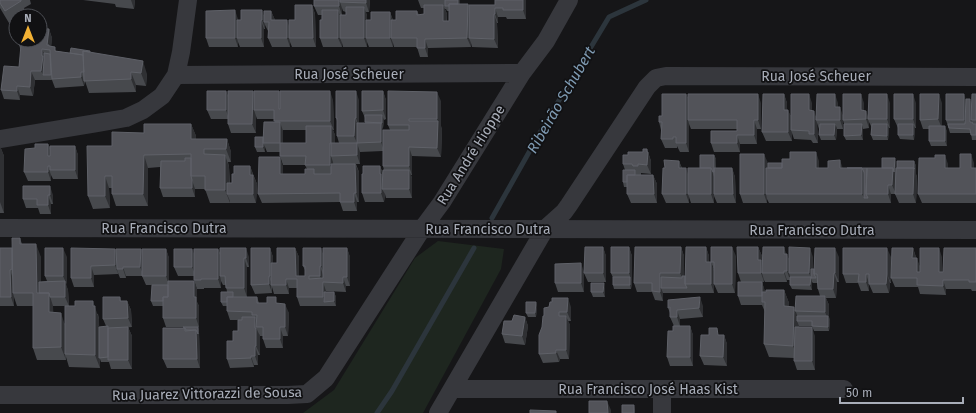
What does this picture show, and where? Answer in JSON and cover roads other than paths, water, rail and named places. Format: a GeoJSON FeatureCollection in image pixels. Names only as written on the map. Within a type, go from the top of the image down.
{"type":"FeatureCollection","features":[{"type":"Feature","properties":{"kind":"street"},"geometry":{"type":"LineString","coordinates":[[0,139],[126,118],[142,110],[162,96],[176,75],[181,52],[188,0]]}},
{"type":"Feature","properties":{"kind":"street","name":"Rua André Hioppe"},"geometry":{"type":"LineString","coordinates":[[372,308],[422,229],[442,202],[522,74],[546,41],[569,0]]}},
{"type":"Feature","properties":{"kind":"street","name":"Rua José Scheuer"},"geometry":{"type":"LineString","coordinates":[[176,75],[522,74]]}},
{"type":"Feature","properties":{"kind":"street","name":"Rua José Scheuer"},"geometry":{"type":"LineString","coordinates":[[545,229],[564,212],[647,87],[656,78],[666,76],[976,77]]}},
{"type":"Feature","properties":{"kind":"street","name":"Rua Francisco Dutra"},"geometry":{"type":"LineString","coordinates":[[0,228],[976,230]]}},
{"type":"Feature","properties":{"kind":"street"},"geometry":{"type":"LineString","coordinates":[[438,413],[545,229]]}},
{"type":"Feature","properties":{"kind":"street","name":"Rua Juarez Vittorazzi de Sousa"},"geometry":{"type":"LineString","coordinates":[[0,395],[307,394],[326,378],[372,308]]}},
{"type":"Feature","properties":{"kind":"street","name":"Rua Francisco José Haas Kist"},"geometry":{"type":"LineString","coordinates":[[452,389],[844,389]]}},
{"type":"Feature","properties":{"kind":"street"},"geometry":{"type":"LineString","coordinates":[[662,389],[662,413]]}},
{"type":"Feature","properties":{"kind":"waterway","name":"Ribeirão Schubert"},"geometry":{"type":"LineString","coordinates":[[492,218],[546,122],[609,17],[646,0]]}},
{"type":"Feature","properties":{"kind":"waterway","name":"Ribeirão Schubert"},"geometry":{"type":"LineString","coordinates":[[377,413],[392,391],[474,248]]}}]}
